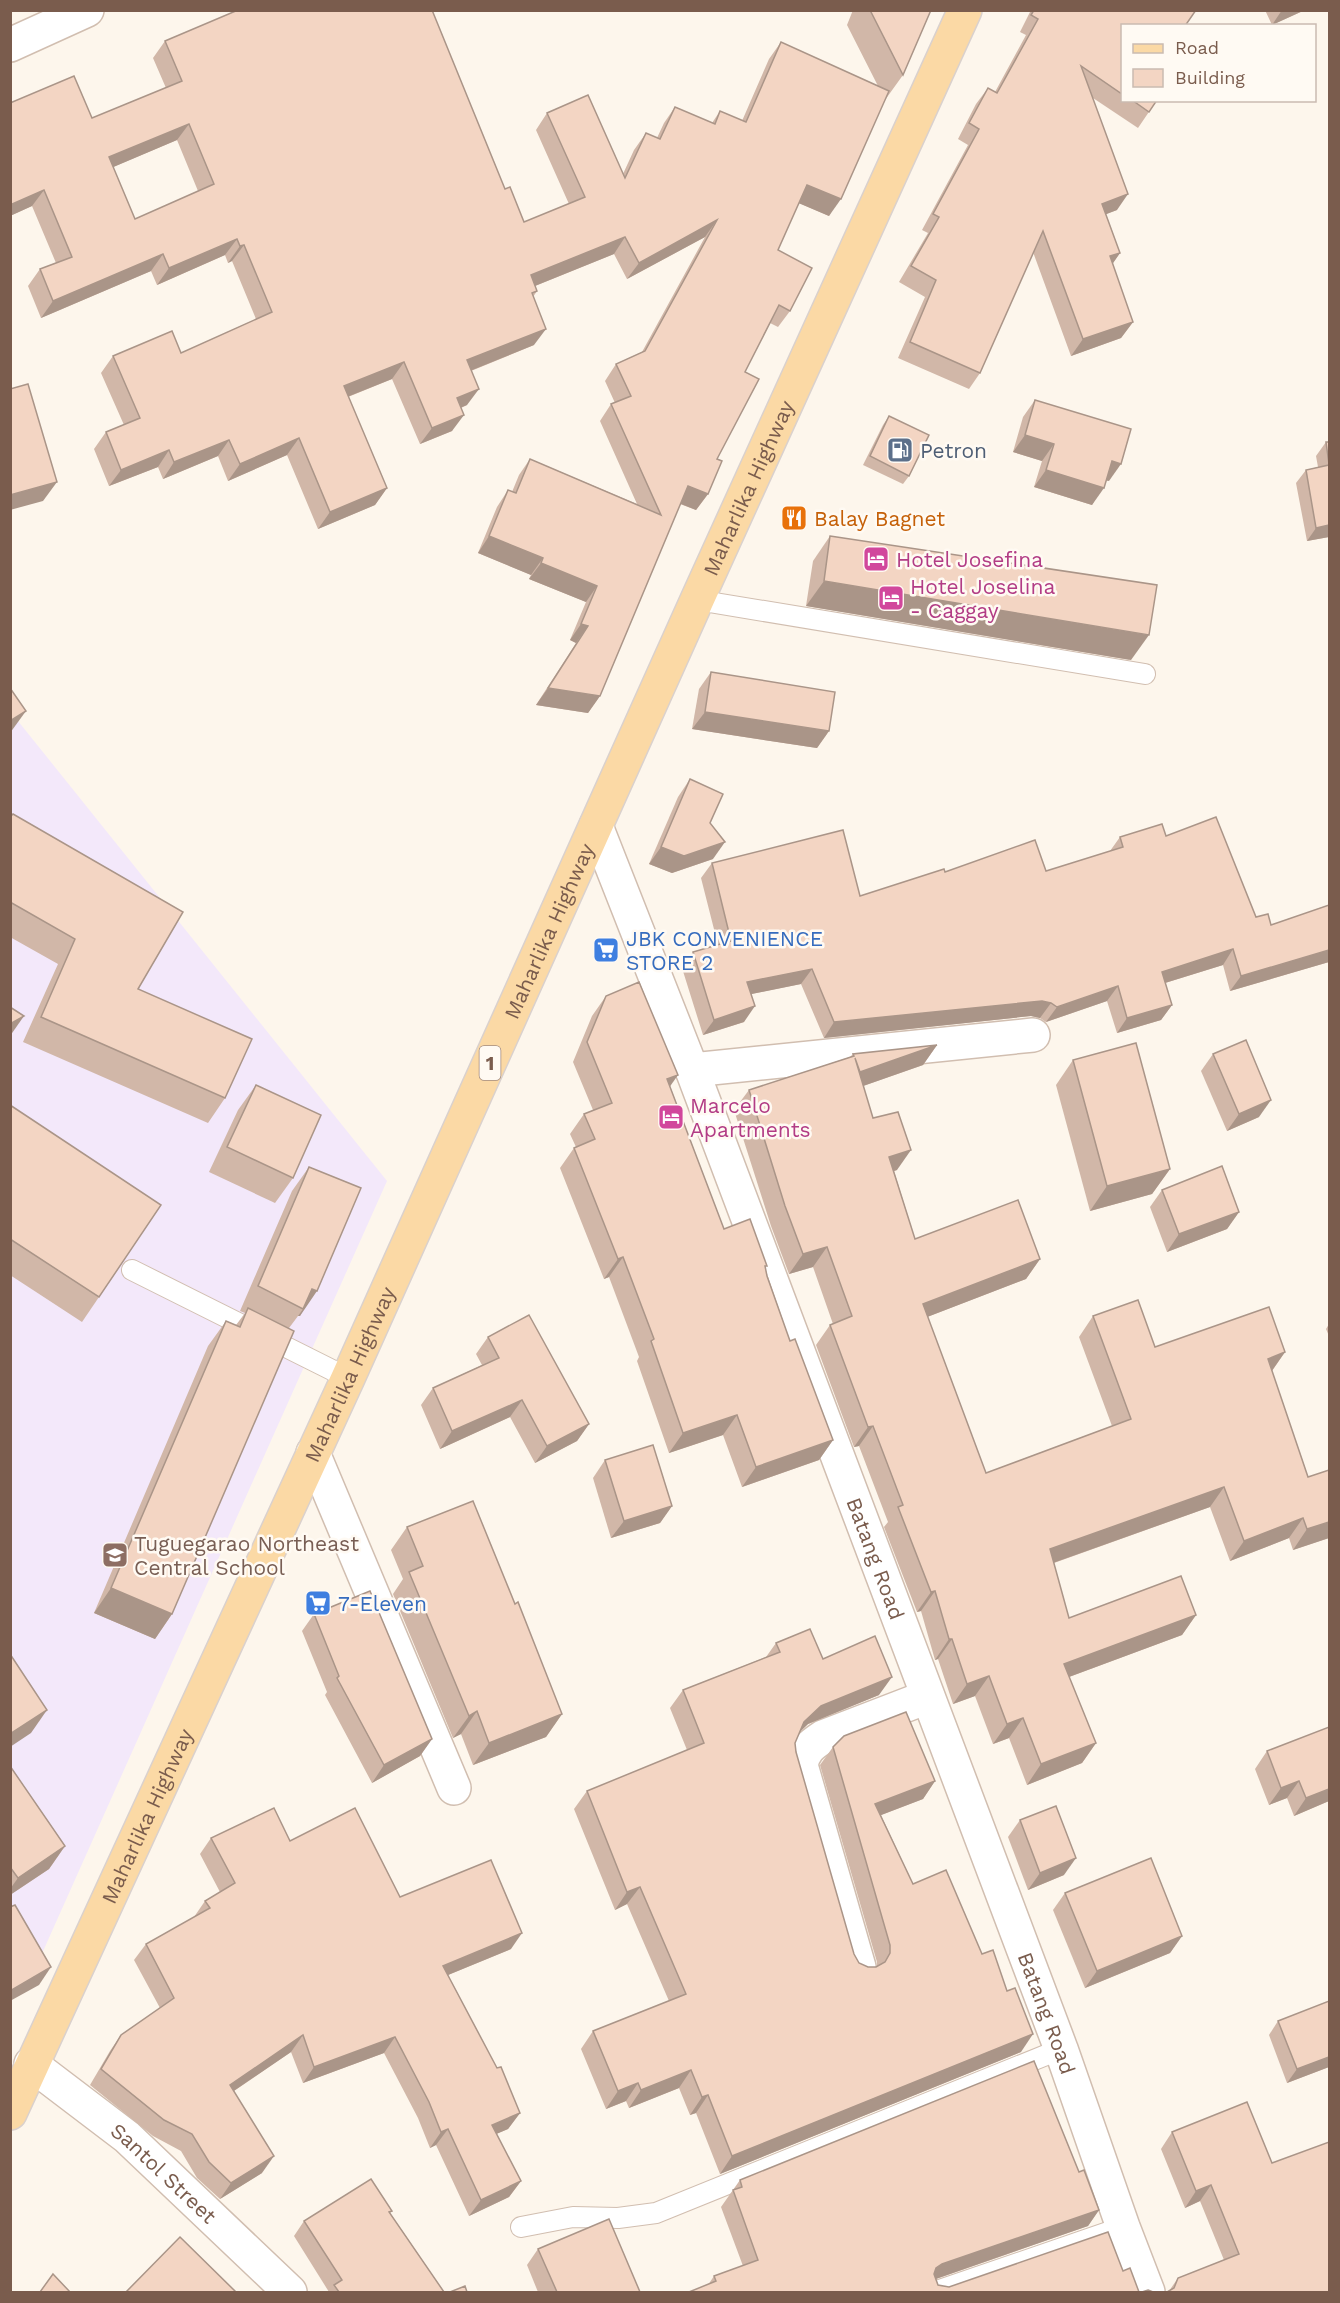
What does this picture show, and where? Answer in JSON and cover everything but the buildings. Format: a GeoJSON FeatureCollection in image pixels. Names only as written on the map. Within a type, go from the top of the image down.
{"type":"FeatureCollection","features":[{"type":"Feature","properties":{"kind":"main road","name":"Maharlika Highway"},"geometry":{"type":"LineString","coordinates":[[10,2113],[348,1378],[965,10]]}},
{"type":"Feature","properties":{"kind":"street"},"geometry":{"type":"LineString","coordinates":[[10,45],[87,10]]}},
{"type":"Feature","properties":{"kind":"street","name":"Batang Road"},"geometry":{"type":"LineString","coordinates":[[596,826],[692,1070],[1061,2049],[1148,2292]]}},
{"type":"Feature","properties":{"kind":"street"},"geometry":{"type":"LineString","coordinates":[[692,1070],[1034,1035]]}},
{"type":"Feature","properties":{"kind":"street"},"geometry":{"type":"LineString","coordinates":[[313,1453],[454,1788]]}},
{"type":"Feature","properties":{"kind":"street"},"geometry":{"type":"LineString","coordinates":[[859,1967],[801,1765],[804,1753],[811,1745],[824,1737],[927,1696]]}},
{"type":"Feature","properties":{"kind":"street","name":"Santol Street"},"geometry":{"type":"LineString","coordinates":[[31,2064],[127,2137],[290,2292]]}},
{"type":"Feature","properties":{"kind":"lane"},"geometry":{"type":"LineString","coordinates":[[697,600],[1144,674]]}},
{"type":"Feature","properties":{"kind":"lane"},"geometry":{"type":"LineString","coordinates":[[132,1270],[348,1378]]}},
{"type":"Feature","properties":{"kind":"lane"},"geometry":{"type":"LineString","coordinates":[[521,2227],[573,2217],[618,2218],[656,2212],[1061,2049]]}},
{"type":"Feature","properties":{"kind":"lane"},"geometry":{"type":"LineString","coordinates":[[934,2292],[1123,2226]]}},
{"type":"Feature","properties":{"kind":"shaded area","name":"Tuguegarao Northeast Central School"},"geometry":{"type":"Polygon","coordinates":[[[10,711],[387,1181],[36,1967],[10,1930],[10,711]]]}},
{"type":"Feature","properties":{"kind":"place","name":"Petron"},"geometry":{"type":"Point","coordinates":[900,450]}},
{"type":"Feature","properties":{"kind":"place","name":"Balay Bagnet"},"geometry":{"type":"Point","coordinates":[794,518]}},
{"type":"Feature","properties":{"kind":"place","name":"Hotel Josefina"},"geometry":{"type":"Point","coordinates":[876,559]}},
{"type":"Feature","properties":{"kind":"place","name":"Hotel Joselina - Caggay"},"geometry":{"type":"Point","coordinates":[891,598]}},
{"type":"Feature","properties":{"kind":"place","name":"JBK CONVENIENCE STORE 2"},"geometry":{"type":"Point","coordinates":[606,950]}},
{"type":"Feature","properties":{"kind":"place","name":"Marcelo Apartments"},"geometry":{"type":"Point","coordinates":[671,1117]}},
{"type":"Feature","properties":{"kind":"place","name":"Tuguegarao Northeast Central School"},"geometry":{"type":"Point","coordinates":[115,1555]}},
{"type":"Feature","properties":{"kind":"place","name":"7-Eleven"},"geometry":{"type":"Point","coordinates":[318,1603]}}]}
